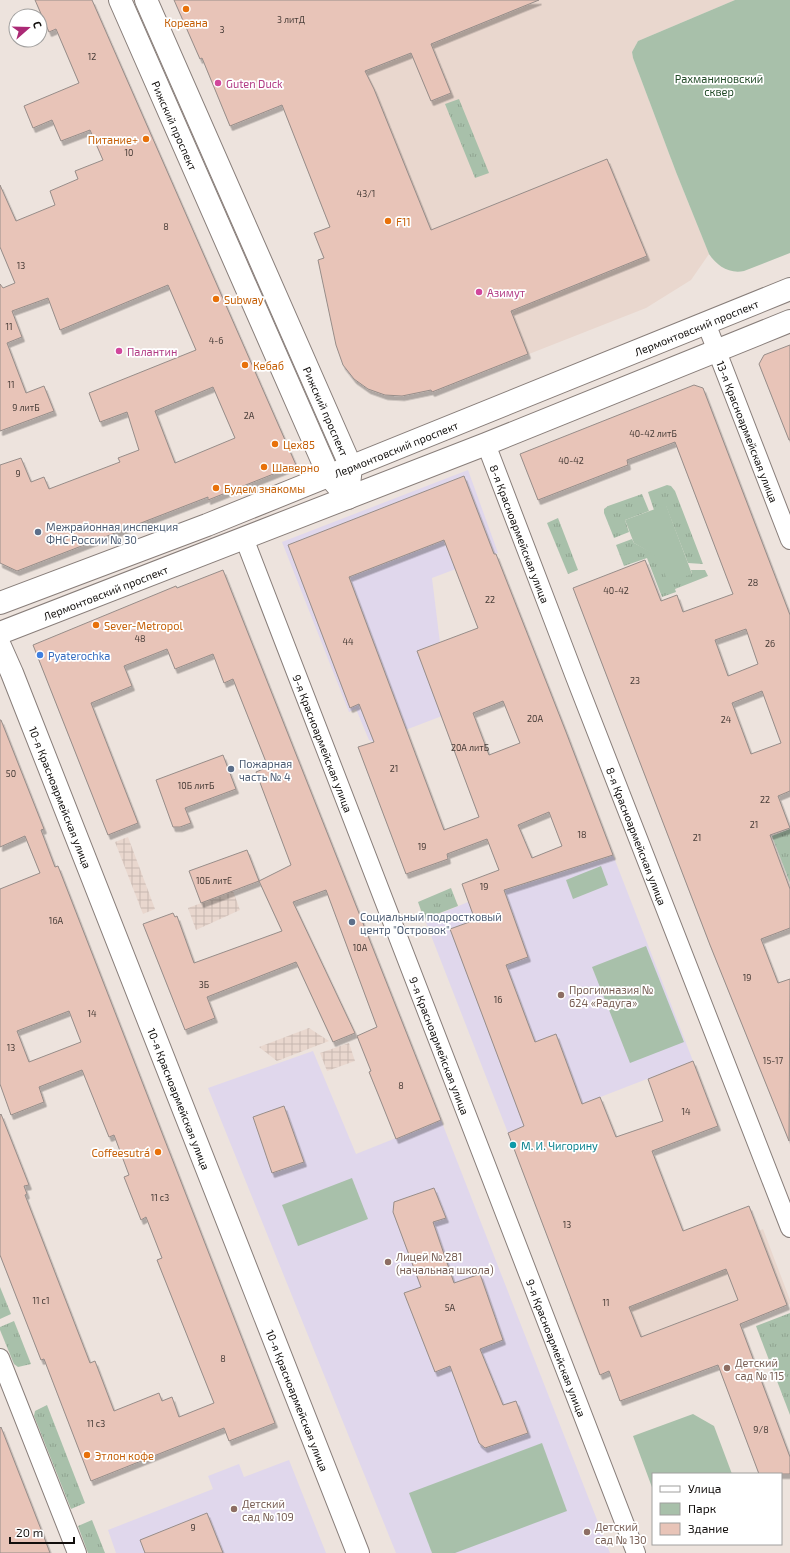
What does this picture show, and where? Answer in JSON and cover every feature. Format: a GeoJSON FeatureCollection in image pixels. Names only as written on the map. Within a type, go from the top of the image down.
{"type":"FeatureCollection","features":[{"type":"Feature","properties":{"kind":"main road","name":"Рижский проспект"},"geometry":{"type":"LineString","coordinates":[[120,0],[329,476],[348,498]]}},
{"type":"Feature","properties":{"kind":"main road","name":"Рижский проспект"},"geometry":{"type":"LineString","coordinates":[[146,0],[350,466],[348,498]]}},
{"type":"Feature","properties":{"kind":"main road","name":"Лермонтовский проспект"},"geometry":{"type":"LineString","coordinates":[[0,603],[207,525],[790,289]]}},
{"type":"Feature","properties":{"kind":"main road","name":"Лермонтовский проспект"},"geometry":{"type":"LineString","coordinates":[[0,633],[486,444],[790,321]]}},
{"type":"Feature","properties":{"kind":"main road","name":"10-я Красноармейская улица"},"geometry":{"type":"LineString","coordinates":[[0,646],[12,673],[358,1553]]}},
{"type":"Feature","properties":{"kind":"street","name":"13-я Красноармейская улица"},"geometry":{"type":"LineString","coordinates":[[706,323],[790,540]]}},
{"type":"Feature","properties":{"kind":"street","name":"8-я Красноармейская улица"},"geometry":{"type":"LineString","coordinates":[[486,444],[572,670],[790,1228]]}},
{"type":"Feature","properties":{"kind":"street","name":"9-я Красноармейская улица"},"geometry":{"type":"LineString","coordinates":[[244,538],[636,1553]]}},
{"type":"Feature","properties":{"kind":"street"},"geometry":{"type":"LineString","coordinates":[[0,1358],[77,1553]]}},
{"type":"Feature","properties":{"kind":"shaded area"},"geometry":{"type":"Polygon","coordinates":[[[404,0],[735,0],[638,41],[632,52],[676,172],[709,254],[691,280],[646,308],[432,392],[431,388],[336,345],[318,260],[323,258],[314,233],[330,227],[282,105],[404,0]]]}},
{"type":"Feature","properties":{"kind":"shaded area"},"geometry":{"type":"Polygon","coordinates":[[[468,470],[498,553],[432,578],[440,643],[442,716],[374,742],[369,740],[356,709],[349,712],[282,542],[468,470]]]}},
{"type":"Feature","properties":{"kind":"shaded area"},"geometry":{"type":"Polygon","coordinates":[[[128,837],[155,909],[143,914],[115,842],[128,837]]]}},
{"type":"Feature","properties":{"kind":"shaded area","name":"Прогимназия № 624 «Радуга»"},"geometry":{"type":"Polygon","coordinates":[[[613,855],[693,1061],[508,1133],[425,920],[468,902],[613,855]]]}},
{"type":"Feature","properties":{"kind":"shaded area"},"geometry":{"type":"Polygon","coordinates":[[[233,891],[240,910],[196,930],[188,908],[233,891]]]}},
{"type":"Feature","properties":{"kind":"shaded area"},"geometry":{"type":"Polygon","coordinates":[[[309,1028],[329,1041],[277,1061],[259,1047],[309,1028]]]}},
{"type":"Feature","properties":{"kind":"shaded area"},"geometry":{"type":"Polygon","coordinates":[[[349,1043],[355,1061],[327,1071],[320,1053],[349,1043]]]}},
{"type":"Feature","properties":{"kind":"shaded area","name":"Лицей № 281 (начальная школа)"},"geometry":{"type":"Polygon","coordinates":[[[313,1051],[356,1154],[441,1120],[610,1553],[396,1553],[208,1088],[313,1051]]]}},
{"type":"Feature","properties":{"kind":"shaded area"},"geometry":{"type":"Polygon","coordinates":[[[763,1229],[790,1300],[790,1304],[740,1324],[599,1375],[569,1298],[717,1247],[763,1229]]]}},
{"type":"Feature","properties":{"kind":"shaded area","name":"Детский сад № 109"},"geometry":{"type":"Polygon","coordinates":[[[289,1460],[326,1553],[116,1553],[108,1530],[213,1489],[208,1476],[239,1464],[244,1477],[289,1460]]]}},
{"type":"Feature","properties":{"kind":"green space","name":"Рахманиновский сквер"},"geometry":{"type":"Polygon","coordinates":[[[735,0],[790,0],[790,253],[739,272],[724,268],[709,254],[676,172],[632,52],[638,41],[735,0]]]}},
{"type":"Feature","properties":{"kind":"green space"},"geometry":{"type":"Polygon","coordinates":[[[459,99],[489,173],[475,178],[445,104],[459,99]]]}},
{"type":"Feature","properties":{"kind":"green space"},"geometry":{"type":"Polygon","coordinates":[[[667,485],[671,486],[675,491],[703,564],[688,563],[666,506],[654,510],[648,492],[667,485]]]}},
{"type":"Feature","properties":{"kind":"green space"},"geometry":{"type":"Polygon","coordinates":[[[642,494],[649,511],[625,520],[629,532],[614,538],[604,513],[604,509],[608,506],[642,494]]]}},
{"type":"Feature","properties":{"kind":"green space"},"geometry":{"type":"Polygon","coordinates":[[[666,505],[692,574],[668,582],[658,557],[634,543],[625,520],[666,505]]]}},
{"type":"Feature","properties":{"kind":"green space"},"geometry":{"type":"Polygon","coordinates":[[[558,518],[578,570],[568,574],[547,523],[558,518]]]}},
{"type":"Feature","properties":{"kind":"green space"},"geometry":{"type":"Polygon","coordinates":[[[632,539],[634,543],[692,574],[691,570],[705,570],[708,576],[675,589],[676,592],[662,597],[647,558],[624,566],[616,545],[632,539]]]}},
{"type":"Feature","properties":{"kind":"green space"},"geometry":{"type":"Polygon","coordinates":[[[790,829],[790,883],[772,836],[790,829]]]}},
{"type":"Feature","properties":{"kind":"green space"},"geometry":{"type":"Polygon","coordinates":[[[601,866],[608,885],[573,899],[566,880],[601,866]]]}},
{"type":"Feature","properties":{"kind":"green space"},"geometry":{"type":"Polygon","coordinates":[[[451,888],[458,906],[424,919],[418,902],[451,888]]]}},
{"type":"Feature","properties":{"kind":"green space"},"geometry":{"type":"Polygon","coordinates":[[[646,946],[684,1042],[630,1063],[592,967],[646,946]]]}},
{"type":"Feature","properties":{"kind":"green space"},"geometry":{"type":"Polygon","coordinates":[[[352,1178],[368,1219],[298,1246],[282,1205],[352,1178]]]}},
{"type":"Feature","properties":{"kind":"green space"},"geometry":{"type":"Polygon","coordinates":[[[0,1287],[11,1314],[0,1319],[0,1287]]]}},
{"type":"Feature","properties":{"kind":"green space"},"geometry":{"type":"Polygon","coordinates":[[[790,1313],[790,1415],[756,1326],[790,1313]]]}},
{"type":"Feature","properties":{"kind":"green space"},"geometry":{"type":"Polygon","coordinates":[[[14,1321],[31,1364],[18,1367],[14,1364],[0,1330],[0,1327],[14,1321]]]}},
{"type":"Feature","properties":{"kind":"green space"},"geometry":{"type":"Polygon","coordinates":[[[47,1405],[85,1503],[71,1509],[34,1416],[35,1411],[47,1405]]]}},
{"type":"Feature","properties":{"kind":"green space"},"geometry":{"type":"Polygon","coordinates":[[[693,1414],[714,1426],[732,1473],[652,1473],[652,1487],[633,1436],[693,1414]]]}},
{"type":"Feature","properties":{"kind":"green space"},"geometry":{"type":"Polygon","coordinates":[[[542,1443],[567,1511],[455,1553],[432,1553],[409,1493],[542,1443]]]}},
{"type":"Feature","properties":{"kind":"green space"},"geometry":{"type":"Polygon","coordinates":[[[92,1520],[105,1553],[88,1553],[78,1526],[92,1520]]]}},
{"type":"Feature","properties":{"kind":"building"},"geometry":{"type":"Polygon","coordinates":[[[35,0],[92,0],[296,465],[208,500],[208,497],[17,571],[0,563],[0,465],[21,458],[31,482],[44,477],[49,489],[120,462],[118,458],[139,450],[127,412],[100,422],[89,393],[196,350],[168,285],[60,330],[48,298],[12,311],[22,337],[7,343],[26,393],[44,386],[54,411],[0,431],[0,284],[3,288],[15,283],[0,247],[0,185],[16,221],[55,205],[50,191],[78,179],[75,171],[103,160],[90,130],[61,141],[52,120],[33,128],[24,106],[79,83],[56,29],[49,32],[48,8],[38,8],[35,0]],[[213,387],[155,411],[175,463],[235,438],[213,387]]]}},
{"type":"Feature","properties":{"kind":"building"},"geometry":{"type":"Polygon","coordinates":[[[174,0],[539,0],[431,44],[451,93],[431,101],[411,53],[365,71],[374,89],[431,230],[607,159],[647,256],[511,311],[528,354],[432,392],[431,390],[402,396],[385,395],[368,389],[354,379],[343,365],[336,345],[318,260],[324,258],[314,233],[330,227],[282,105],[230,126],[202,58],[200,59],[174,0]]]}},
{"type":"Feature","properties":{"kind":"building"},"geometry":{"type":"Polygon","coordinates":[[[790,345],[789,440],[759,364],[764,355],[790,345]]]}},
{"type":"Feature","properties":{"kind":"building"},"geometry":{"type":"Polygon","coordinates":[[[694,385],[703,388],[790,615],[790,791],[778,796],[790,828],[770,835],[790,889],[790,928],[761,939],[778,983],[790,979],[789,1141],[710,945],[573,588],[645,560],[661,601],[677,595],[683,612],[733,594],[675,442],[627,460],[628,465],[538,500],[520,454],[694,385]],[[746,629],[715,640],[728,676],[758,664],[746,629]],[[762,691],[732,703],[751,754],[781,743],[762,691]]]}},
{"type":"Feature","properties":{"kind":"building"},"geometry":{"type":"Polygon","coordinates":[[[464,476],[566,732],[613,855],[504,890],[528,957],[506,965],[535,1042],[556,1034],[582,1104],[600,1097],[616,1137],[663,1121],[648,1079],[693,1061],[718,1126],[652,1151],[683,1231],[749,1206],[787,1305],[740,1324],[790,1457],[790,1474],[759,1473],[718,1365],[620,1401],[609,1371],[600,1375],[508,1133],[524,1126],[450,929],[475,920],[462,884],[499,870],[487,839],[447,854],[448,859],[406,874],[358,747],[374,742],[359,704],[350,708],[288,545],[464,476]],[[444,540],[349,577],[444,830],[479,817],[417,651],[478,628],[444,540]],[[503,701],[473,713],[489,755],[520,743],[503,701]],[[549,812],[518,825],[532,858],[562,846],[549,812]],[[726,1269],[629,1307],[641,1337],[738,1300],[726,1269]]]}},
{"type":"Feature","properties":{"kind":"building"},"geometry":{"type":"Polygon","coordinates":[[[223,570],[441,1120],[396,1139],[369,1072],[371,1071],[357,1036],[377,1027],[326,890],[293,902],[355,1033],[333,1042],[296,962],[207,997],[215,1018],[185,1030],[143,924],[173,913],[175,917],[177,916],[194,963],[282,931],[259,881],[291,865],[256,772],[268,767],[233,679],[224,683],[213,654],[175,669],[167,649],[124,666],[132,686],[91,703],[138,823],[108,835],[33,645],[176,586],[177,588],[223,570]]]}},
{"type":"Feature","properties":{"kind":"building"},"geometry":{"type":"Polygon","coordinates":[[[1,720],[44,829],[41,830],[55,867],[58,866],[275,1423],[229,1441],[224,1428],[91,1481],[44,1359],[41,1360],[0,1255],[1,1114],[29,1185],[24,1186],[27,1194],[25,1195],[90,1363],[95,1361],[114,1411],[159,1393],[162,1401],[172,1397],[179,1417],[214,1403],[157,1260],[162,1258],[146,1217],[141,1220],[124,1177],[129,1175],[114,1135],[109,1137],[82,1070],[39,1087],[44,1102],[11,1115],[0,1084],[0,889],[40,873],[25,836],[0,847],[1,720]],[[69,1011],[17,1031],[29,1062],[81,1042],[69,1011]]]}},
{"type":"Feature","properties":{"kind":"building"},"geometry":{"type":"Polygon","coordinates":[[[223,755],[236,789],[185,808],[191,823],[180,827],[173,827],[156,780],[223,755]]]}},
{"type":"Feature","properties":{"kind":"building"},"geometry":{"type":"Polygon","coordinates":[[[247,850],[259,881],[201,903],[189,871],[247,850]]]}},
{"type":"Feature","properties":{"kind":"building"},"geometry":{"type":"Polygon","coordinates":[[[284,1106],[304,1162],[272,1173],[253,1117],[284,1106]]]}},
{"type":"Feature","properties":{"kind":"building"},"geometry":{"type":"Polygon","coordinates":[[[434,1188],[446,1218],[433,1222],[454,1283],[480,1274],[503,1340],[480,1349],[503,1405],[516,1401],[528,1433],[485,1448],[479,1443],[450,1366],[435,1372],[404,1293],[421,1287],[393,1212],[394,1202],[434,1188]]]}},
{"type":"Feature","properties":{"kind":"building"},"geometry":{"type":"Polygon","coordinates":[[[1,1427],[50,1553],[0,1553],[1,1427]]]}},
{"type":"Feature","properties":{"kind":"building"},"geometry":{"type":"Polygon","coordinates":[[[207,1513],[223,1553],[145,1553],[140,1540],[207,1513]]]}},
{"type":"Feature","properties":{"kind":"place","name":"Кореана"},"geometry":{"type":"Point","coordinates":[186,9]}},
{"type":"Feature","properties":{"kind":"place","name":"Guten Duck"},"geometry":{"type":"Point","coordinates":[218,83]}},
{"type":"Feature","properties":{"kind":"place","name":"Питание+"},"geometry":{"type":"Point","coordinates":[146,139]}},
{"type":"Feature","properties":{"kind":"place","name":"F11"},"geometry":{"type":"Point","coordinates":[388,221]}},
{"type":"Feature","properties":{"kind":"place","name":"Азимут"},"geometry":{"type":"Point","coordinates":[479,292]}},
{"type":"Feature","properties":{"kind":"place","name":"Subway"},"geometry":{"type":"Point","coordinates":[216,299]}},
{"type":"Feature","properties":{"kind":"place","name":"Палантин"},"geometry":{"type":"Point","coordinates":[119,351]}},
{"type":"Feature","properties":{"kind":"place","name":"Кебаб"},"geometry":{"type":"Point","coordinates":[245,365]}},
{"type":"Feature","properties":{"kind":"place","name":"Цех85"},"geometry":{"type":"Point","coordinates":[275,444]}},
{"type":"Feature","properties":{"kind":"place","name":"Шаверно"},"geometry":{"type":"Point","coordinates":[264,467]}},
{"type":"Feature","properties":{"kind":"place","name":"Будем знакомы"},"geometry":{"type":"Point","coordinates":[216,488]}},
{"type":"Feature","properties":{"kind":"place","name":"Межрайонная инспекция ФНС России № 30"},"geometry":{"type":"Point","coordinates":[38,532]}},
{"type":"Feature","properties":{"kind":"place","name":"Sever-Metropol"},"geometry":{"type":"Point","coordinates":[96,625]}},
{"type":"Feature","properties":{"kind":"place","name":"Pyaterochka"},"geometry":{"type":"Point","coordinates":[40,655]}},
{"type":"Feature","properties":{"kind":"place","name":"Пожарная часть № 4"},"geometry":{"type":"Point","coordinates":[231,769]}},
{"type":"Feature","properties":{"kind":"place","name":"Социальный подростковый центр \"Островок\""},"geometry":{"type":"Point","coordinates":[352,922]}},
{"type":"Feature","properties":{"kind":"place","name":"Прогимназия № 624 «Радуга»"},"geometry":{"type":"Point","coordinates":[561,995]}},
{"type":"Feature","properties":{"kind":"place","name":"М. И. Чигорину"},"geometry":{"type":"Point","coordinates":[513,1145]}},
{"type":"Feature","properties":{"kind":"place","name":"Coffeesutrá"},"geometry":{"type":"Point","coordinates":[158,1152]}},
{"type":"Feature","properties":{"kind":"place","name":"Лицей № 281 (начальная школа)"},"geometry":{"type":"Point","coordinates":[388,1262]}},
{"type":"Feature","properties":{"kind":"place","name":"Детский сад № 115"},"geometry":{"type":"Point","coordinates":[727,1368]}},
{"type":"Feature","properties":{"kind":"place","name":"Этлон кофе"},"geometry":{"type":"Point","coordinates":[87,1455]}},
{"type":"Feature","properties":{"kind":"place","name":"Детский сад № 109"},"geometry":{"type":"Point","coordinates":[234,1509]}},
{"type":"Feature","properties":{"kind":"place","name":"Детский сад № 130"},"geometry":{"type":"Point","coordinates":[587,1532]}}]}
